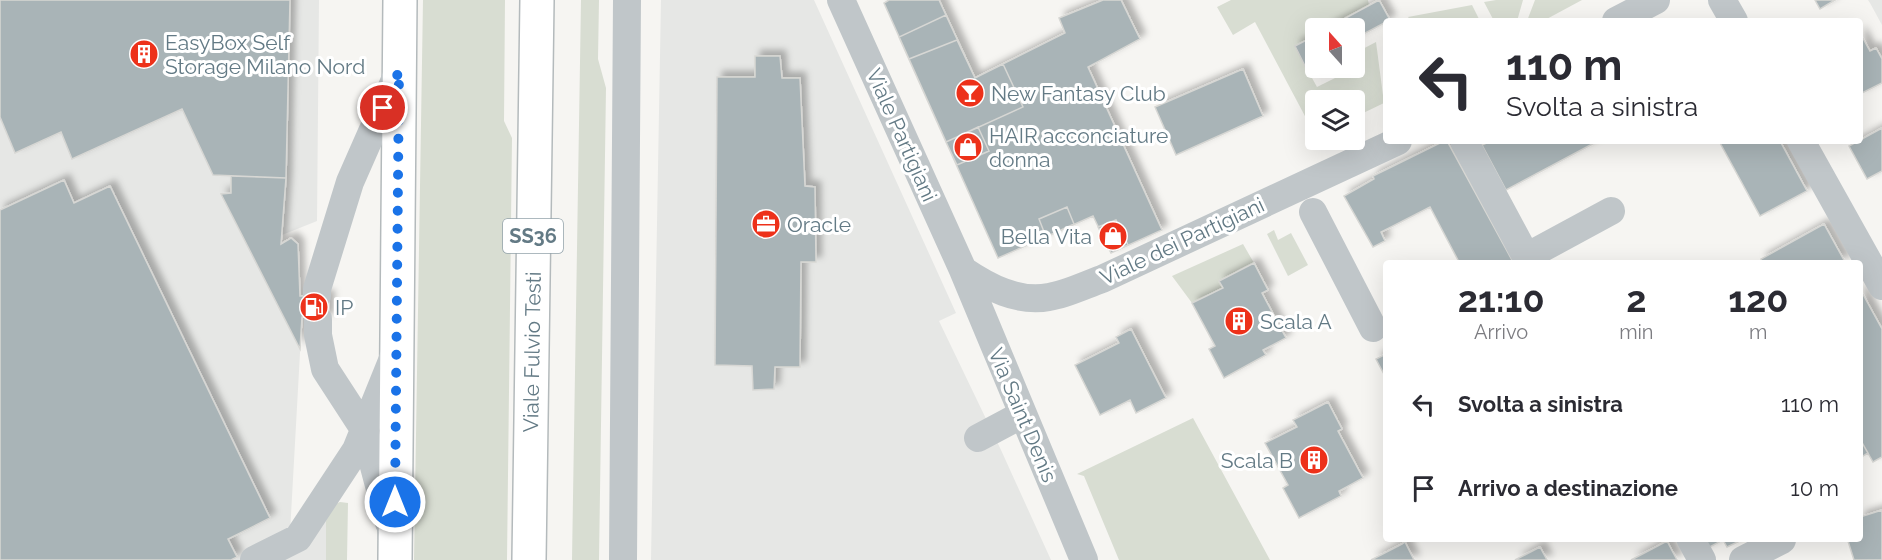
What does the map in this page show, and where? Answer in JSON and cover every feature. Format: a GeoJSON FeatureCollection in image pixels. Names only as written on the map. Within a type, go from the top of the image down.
{"type":"FeatureCollection","features":[{"type":"Feature","properties":{"kind":"main road"},"geometry":{"type":"LineString","coordinates":[[395,552],[400,0]]}},
{"type":"Feature","properties":{"kind":"main road","name":"Viale Fulvio Testi"},"geometry":{"type":"LineString","coordinates":[[529,560],[537,0]]}},
{"type":"Feature","properties":{"kind":"main road"},"geometry":{"type":"LineString","coordinates":[[530,472],[551,560]]}},
{"type":"Feature","properties":{"kind":"street"},"geometry":{"type":"LineString","coordinates":[[622,560],[627,0]]}},
{"type":"Feature","properties":{"kind":"street","name":"Viale Partigiani"},"geometry":{"type":"LineString","coordinates":[[841,0],[963,270]]}},
{"type":"Feature","properties":{"kind":"street"},"geometry":{"type":"LineString","coordinates":[[1622,18],[1656,0]]}},
{"type":"Feature","properties":{"kind":"street"},"geometry":{"type":"LineString","coordinates":[[1722,0],[1732,18]]}},
{"type":"Feature","properties":{"kind":"street"},"geometry":{"type":"LineString","coordinates":[[395,552],[364,429],[325,369],[318,335],[317,289],[350,182],[399,71]]}},
{"type":"Feature","properties":{"kind":"street","name":"Viale dei Partigiani"},"geometry":{"type":"LineString","coordinates":[[963,270],[976,279],[1007,293],[1032,299],[1052,297],[1102,279],[1392,144]]}},
{"type":"Feature","properties":{"kind":"street"},"geometry":{"type":"LineString","coordinates":[[1466,144],[1528,260],[1611,211]]}},
{"type":"Feature","properties":{"kind":"street"},"geometry":{"type":"LineString","coordinates":[[1803,144],[1882,286]]}},
{"type":"Feature","properties":{"kind":"street"},"geometry":{"type":"LineString","coordinates":[[1313,212],[1373,328]]}},
{"type":"Feature","properties":{"kind":"street","name":"Via Saint Denis"},"geometry":{"type":"LineString","coordinates":[[963,270],[1084,560]]}},
{"type":"Feature","properties":{"kind":"street"},"geometry":{"type":"LineString","coordinates":[[254,560],[288,551],[298,538],[356,450],[396,351]]}},
{"type":"Feature","properties":{"kind":"street"},"geometry":{"type":"LineString","coordinates":[[978,438],[1023,414]]}},
{"type":"Feature","properties":{"kind":"street"},"geometry":{"type":"LineString","coordinates":[[1692,542],[1702,560]]}},
{"type":"Feature","properties":{"kind":"street"},"geometry":{"type":"LineString","coordinates":[[1743,560],[1778,542]]}},
{"type":"Feature","properties":{"kind":"shaded area"},"geometry":{"type":"Polygon","coordinates":[[[0,0],[319,0],[317,221],[282,235],[281,243],[291,238],[298,244],[302,317],[290,533],[330,514],[327,560],[0,560],[0,0]]]}},
{"type":"Feature","properties":{"kind":"shaded area"},"geometry":{"type":"Polygon","coordinates":[[[423,0],[505,0],[504,121],[512,138],[507,560],[414,560],[423,0]]]}},
{"type":"Feature","properties":{"kind":"shaded area"},"geometry":{"type":"Polygon","coordinates":[[[581,0],[599,0],[598,59],[606,88],[599,560],[572,560],[581,0]]]}},
{"type":"Feature","properties":{"kind":"shaded area"},"geometry":{"type":"Polygon","coordinates":[[[661,0],[814,0],[956,313],[939,321],[1051,560],[651,560],[661,0]]]}},
{"type":"Feature","properties":{"kind":"shaded area"},"geometry":{"type":"Polygon","coordinates":[[[1231,0],[1368,0],[1369,5],[1345,18],[1305,18],[1305,41],[1295,47],[1305,65],[1305,78],[1312,78],[1317,87],[1335,78],[1365,78],[1365,48],[1376,42],[1383,103],[1365,112],[1365,90],[1305,90],[1305,116],[1255,22],[1233,35],[1217,7],[1231,0]]]}},
{"type":"Feature","properties":{"kind":"shaded area"},"geometry":{"type":"Polygon","coordinates":[[[1523,0],[1518,18],[1492,18],[1484,2],[1523,0]]]}},
{"type":"Feature","properties":{"kind":"shaded area"},"geometry":{"type":"Polygon","coordinates":[[[1535,0],[1582,0],[1549,18],[1528,18],[1535,0]]]}},
{"type":"Feature","properties":{"kind":"shaded area"},"geometry":{"type":"Polygon","coordinates":[[[1868,0],[1882,0],[1882,25],[1870,3],[1868,0]]]}},
{"type":"Feature","properties":{"kind":"shaded area"},"geometry":{"type":"Polygon","coordinates":[[[1472,5],[1478,18],[1409,18],[1472,5]]]}},
{"type":"Feature","properties":{"kind":"shaded area"},"geometry":{"type":"Polygon","coordinates":[[[1274,230],[1278,240],[1291,233],[1308,265],[1288,276],[1267,234],[1274,230]]]}},
{"type":"Feature","properties":{"kind":"shaded area"},"geometry":{"type":"Polygon","coordinates":[[[1243,244],[1254,263],[1220,281],[1223,288],[1192,303],[1172,276],[1243,244]]]}},
{"type":"Feature","properties":{"kind":"shaded area"},"geometry":{"type":"Polygon","coordinates":[[[1193,418],[1270,560],[1119,560],[1084,476],[1077,474],[1193,418]]]}},
{"type":"Feature","properties":{"kind":"shaded area"},"geometry":{"type":"Polygon","coordinates":[[[340,502],[348,503],[347,560],[326,560],[326,521],[333,505],[340,502]]]}},
{"type":"Feature","properties":{"kind":"building","name":"EasyBox Self Storage Milano Nord"},"geometry":{"type":"Polygon","coordinates":[[[0,0],[290,0],[286,178],[213,175],[182,109],[72,159],[61,132],[15,153],[0,117],[0,0]]]}},
{"type":"Feature","properties":{"kind":"building"},"geometry":{"type":"Polygon","coordinates":[[[889,0],[939,0],[975,78],[1065,33],[1059,18],[1103,0],[1121,0],[1140,39],[1088,67],[1162,230],[1111,253],[1093,216],[998,258],[884,3],[889,0]]]}},
{"type":"Feature","properties":{"kind":"building"},"geometry":{"type":"Polygon","coordinates":[[[1379,0],[1389,18],[1383,18],[1383,24],[1365,33],[1365,18],[1346,18],[1379,0]]]}},
{"type":"Feature","properties":{"kind":"building"},"geometry":{"type":"Polygon","coordinates":[[[1815,0],[1835,0],[1820,9],[1815,0]]]}},
{"type":"Feature","properties":{"kind":"building","name":"New Fantasy Club"},"geometry":{"type":"Polygon","coordinates":[[[946,15],[975,78],[1003,64],[1023,107],[946,142],[899,37],[946,15]]]}},
{"type":"Feature","properties":{"kind":"building"},"geometry":{"type":"Polygon","coordinates":[[[1863,38],[1870,51],[1876,48],[1882,59],[1882,83],[1863,92],[1863,38]]]}},
{"type":"Feature","properties":{"kind":"building","name":"New Fantasy Club"},"geometry":{"type":"Polygon","coordinates":[[[957,40],[975,78],[1003,64],[1023,107],[946,142],[909,59],[957,40]]]}},
{"type":"Feature","properties":{"kind":"building"},"geometry":{"type":"Polygon","coordinates":[[[1305,41],[1305,66],[1295,46],[1305,41]]]}},
{"type":"Feature","properties":{"kind":"building","name":"Oracle"},"geometry":{"type":"Polygon","coordinates":[[[755,56],[780,56],[782,78],[800,78],[805,186],[815,187],[816,262],[801,262],[800,367],[775,367],[774,389],[753,390],[752,366],[715,365],[717,77],[755,77],[755,56]]]}},
{"type":"Feature","properties":{"kind":"building"},"geometry":{"type":"Polygon","coordinates":[[[1243,69],[1263,116],[1176,155],[1155,107],[1243,69]]]}},
{"type":"Feature","properties":{"kind":"building","name":"HAIR acconciature donna"},"geometry":{"type":"Polygon","coordinates":[[[978,127],[989,151],[957,165],[946,142],[978,127]]]}},
{"type":"Feature","properties":{"kind":"building"},"geometry":{"type":"Polygon","coordinates":[[[1882,128],[1882,171],[1867,179],[1849,146],[1863,144],[1863,138],[1882,128]]]}},
{"type":"Feature","properties":{"kind":"building"},"geometry":{"type":"Polygon","coordinates":[[[1438,144],[1449,144],[1512,260],[1458,260],[1430,207],[1381,232],[1385,241],[1373,247],[1344,196],[1374,179],[1373,176],[1438,144]]]}},
{"type":"Feature","properties":{"kind":"building"},"geometry":{"type":"Polygon","coordinates":[[[1484,144],[1592,144],[1506,190],[1482,145],[1484,144]]]}},
{"type":"Feature","properties":{"kind":"building"},"geometry":{"type":"Polygon","coordinates":[[[1721,144],[1782,144],[1807,191],[1760,216],[1721,144]]]}},
{"type":"Feature","properties":{"kind":"building"},"geometry":{"type":"Polygon","coordinates":[[[231,176],[286,178],[281,244],[291,238],[298,244],[300,296],[329,296],[328,319],[302,317],[300,349],[221,194],[231,193],[231,176]]]}},
{"type":"Feature","properties":{"kind":"building"},"geometry":{"type":"Polygon","coordinates":[[[64,180],[74,203],[110,186],[270,518],[228,539],[237,557],[231,560],[0,560],[0,210],[64,180]]]}},
{"type":"Feature","properties":{"kind":"building"},"geometry":{"type":"Polygon","coordinates":[[[1067,207],[1074,224],[1046,237],[1039,219],[1067,207]]]}},
{"type":"Feature","properties":{"kind":"building","name":"Bella Vita"},"geometry":{"type":"Polygon","coordinates":[[[1116,220],[1128,245],[1111,253],[1098,227],[1116,220]]]}},
{"type":"Feature","properties":{"kind":"building"},"geometry":{"type":"Polygon","coordinates":[[[1824,224],[1844,260],[1761,260],[1824,224]]]}},
{"type":"Feature","properties":{"kind":"building","name":"Scala A"},"geometry":{"type":"Polygon","coordinates":[[[1254,263],[1268,290],[1262,293],[1286,338],[1263,350],[1266,355],[1224,378],[1209,349],[1215,346],[1192,303],[1223,288],[1219,281],[1254,263]]]}},
{"type":"Feature","properties":{"kind":"building"},"geometry":{"type":"Polygon","coordinates":[[[1863,294],[1882,329],[1882,457],[1873,462],[1863,444],[1863,294]]]}},
{"type":"Feature","properties":{"kind":"building"},"geometry":{"type":"Polygon","coordinates":[[[1131,329],[1166,398],[1136,413],[1130,400],[1100,415],[1075,365],[1119,343],[1116,337],[1131,329]]]}},
{"type":"Feature","properties":{"kind":"building"},"geometry":{"type":"Polygon","coordinates":[[[1383,356],[1383,372],[1376,359],[1383,356]]]}},
{"type":"Feature","properties":{"kind":"building","name":"Scala B"},"geometry":{"type":"Polygon","coordinates":[[[1328,402],[1342,429],[1338,431],[1363,478],[1339,491],[1341,496],[1299,518],[1283,488],[1288,485],[1265,443],[1297,427],[1293,420],[1328,402]]]}},
{"type":"Feature","properties":{"kind":"building"},"geometry":{"type":"Polygon","coordinates":[[[1863,444],[1868,453],[1863,456],[1863,444]]]}},
{"type":"Feature","properties":{"kind":"building"},"geometry":{"type":"Polygon","coordinates":[[[1882,510],[1882,560],[1854,560],[1848,542],[1863,542],[1863,516],[1882,510]]]}},
{"type":"Feature","properties":{"kind":"building"},"geometry":{"type":"Polygon","coordinates":[[[1405,542],[1414,560],[1371,560],[1402,544],[1405,542]]]}},
{"type":"Feature","properties":{"kind":"building"},"geometry":{"type":"Polygon","coordinates":[[[1668,542],[1677,560],[1631,560],[1668,542]]]}},
{"type":"Feature","properties":{"kind":"building"},"geometry":{"type":"Polygon","coordinates":[[[1700,542],[1719,542],[1704,550],[1700,542]]]}},
{"type":"Feature","properties":{"kind":"building"},"geometry":{"type":"Polygon","coordinates":[[[1724,542],[1738,542],[1727,547],[1724,542]]]}},
{"type":"Feature","properties":{"kind":"building"},"geometry":{"type":"Polygon","coordinates":[[[1540,547],[1547,560],[1515,560],[1540,547]]]}},
{"type":"Feature","properties":{"kind":"place","name":"EasyBox Self Storage Milano Nord"},"geometry":{"type":"Point","coordinates":[144,54]}},
{"type":"Feature","properties":{"kind":"place","name":"New Fantasy Club"},"geometry":{"type":"Point","coordinates":[970,93]}},
{"type":"Feature","properties":{"kind":"place","name":"HAIR acconciature donna"},"geometry":{"type":"Point","coordinates":[968,147]}},
{"type":"Feature","properties":{"kind":"place","name":"Oracle"},"geometry":{"type":"Point","coordinates":[766,224]}},
{"type":"Feature","properties":{"kind":"place","name":"Bella Vita"},"geometry":{"type":"Point","coordinates":[1113,236]}},
{"type":"Feature","properties":{"kind":"place","name":"IP"},"geometry":{"type":"Point","coordinates":[314,307]}},
{"type":"Feature","properties":{"kind":"place","name":"Scala A"},"geometry":{"type":"Point","coordinates":[1239,321]}},
{"type":"Feature","properties":{"kind":"place","name":"Scala B"},"geometry":{"type":"Point","coordinates":[1314,460]}},
{"type":"Feature","properties":{"kind":"route"},"geometry":{"type":"LineString","coordinates":[[383,108],[399,71],[395,502]]}}]}
